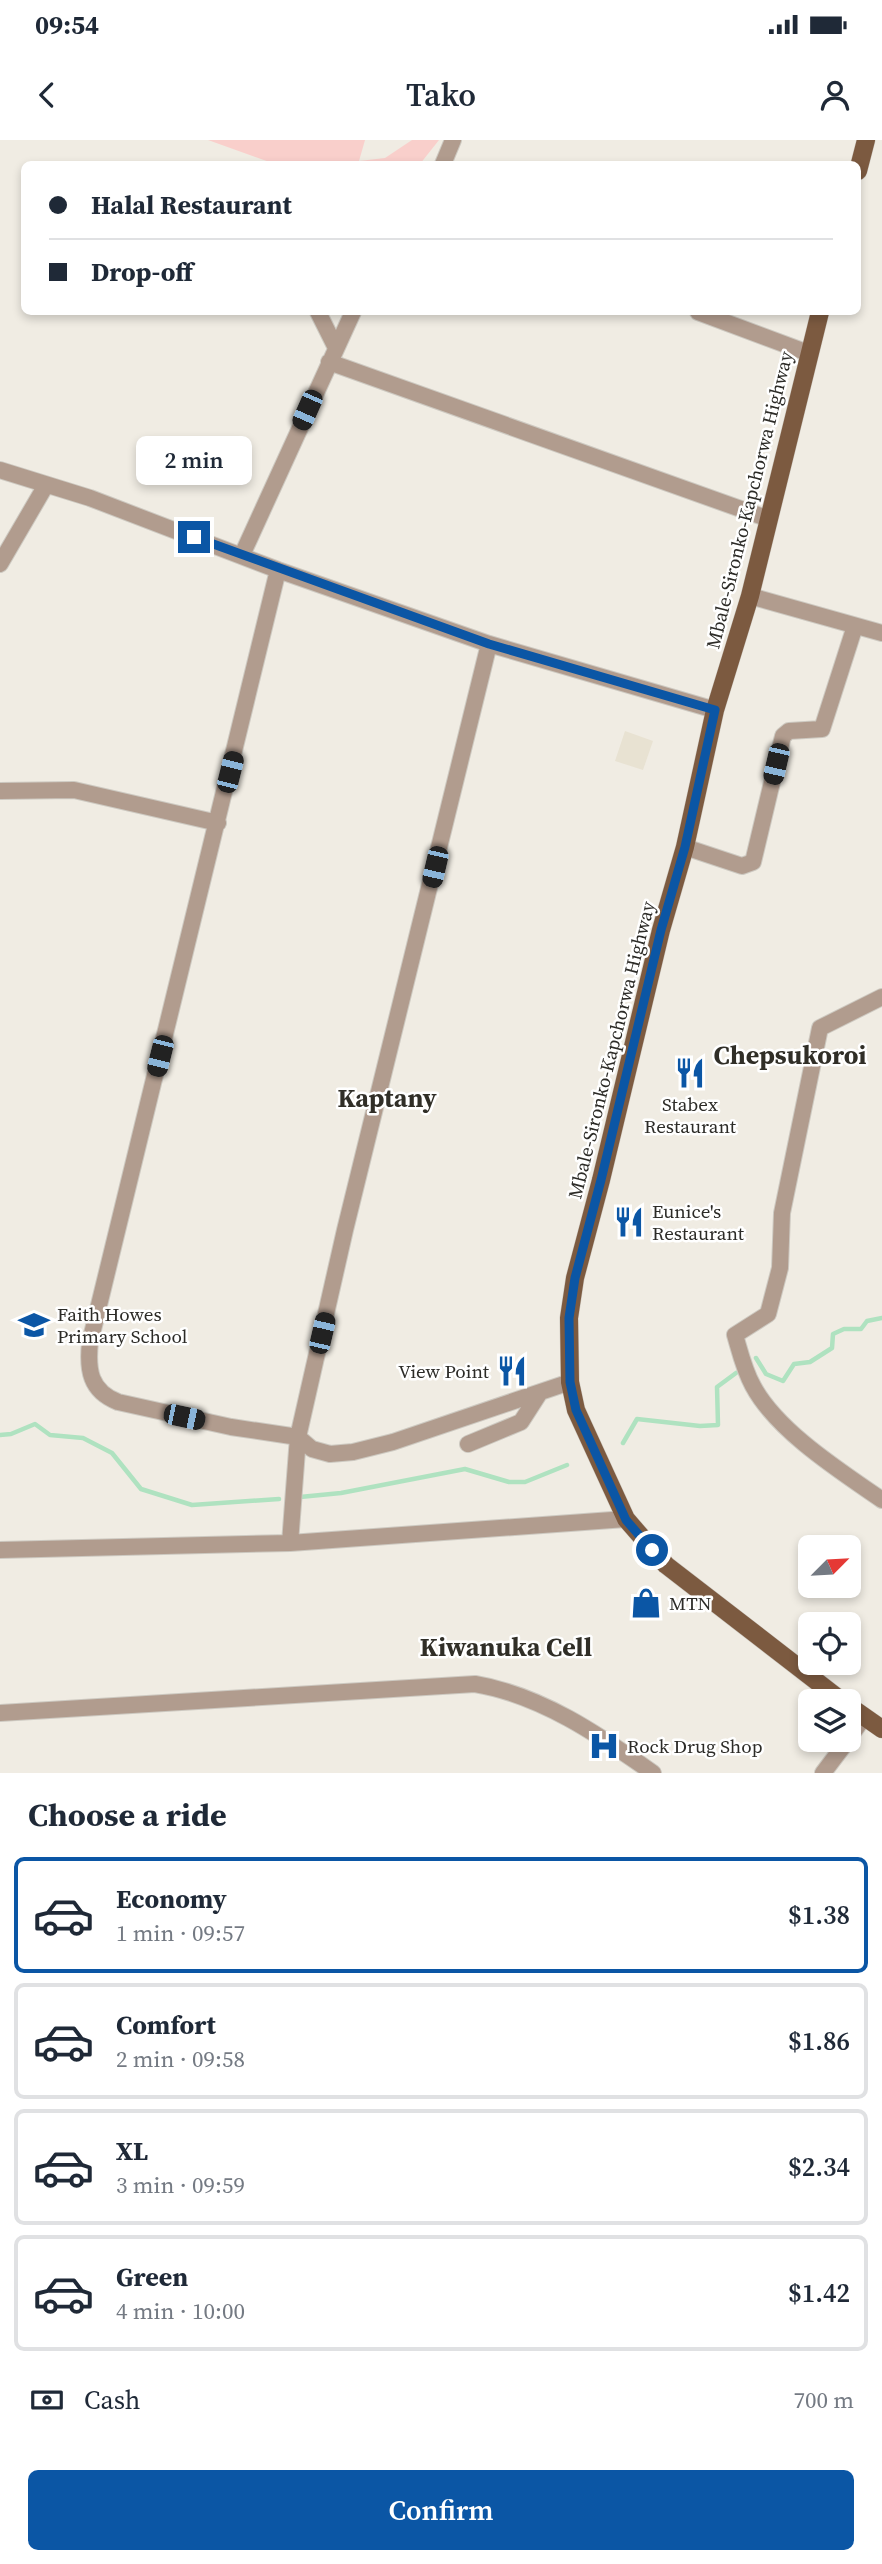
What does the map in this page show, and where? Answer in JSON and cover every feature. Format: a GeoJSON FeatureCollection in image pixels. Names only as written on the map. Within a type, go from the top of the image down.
{"type":"FeatureCollection","features":[{"type":"Feature","properties":{"kind":"main road"},"geometry":{"type":"LineString","coordinates":[[861,161],[866,140]]}},
{"type":"Feature","properties":{"kind":"main road","name":"Mbale-Sironko-Kapchorwa Highway"},"geometry":{"type":"LineString","coordinates":[[819,315],[766,518],[750,596],[715,710],[685,847],[661,930],[572,1289],[570,1382],[576,1410],[626,1520],[666,1565],[826,1689]]}},
{"type":"Feature","properties":{"kind":"main road"},"geometry":{"type":"LineString","coordinates":[[861,1715],[882,1729]]}},
{"type":"Feature","properties":{"kind":"street"},"geometry":{"type":"LineString","coordinates":[[444,161],[453,140]]}},
{"type":"Feature","properties":{"kind":"street"},"geometry":{"type":"LineString","coordinates":[[319,315],[333,355]]}},
{"type":"Feature","properties":{"kind":"street"},"geometry":{"type":"LineString","coordinates":[[242,555],[352,315]]}},
{"type":"Feature","properties":{"kind":"street"},"geometry":{"type":"LineString","coordinates":[[706,315],[808,353]]}},
{"type":"Feature","properties":{"kind":"street"},"geometry":{"type":"LineString","coordinates":[[333,355],[766,518]]}},
{"type":"Feature","properties":{"kind":"street"},"geometry":{"type":"LineString","coordinates":[[0,470],[90,498],[278,570],[489,644],[715,710]]}},
{"type":"Feature","properties":{"kind":"street"},"geometry":{"type":"LineString","coordinates":[[0,564],[46,485]]}},
{"type":"Feature","properties":{"kind":"street"},"geometry":{"type":"LineString","coordinates":[[278,570],[90,1342],[88,1361],[97,1390],[118,1402],[231,1427],[298,1437],[320,1452],[353,1452],[570,1382]]}},
{"type":"Feature","properties":{"kind":"street"},"geometry":{"type":"LineString","coordinates":[[750,596],[882,633]]}},
{"type":"Feature","properties":{"kind":"street"},"geometry":{"type":"LineString","coordinates":[[685,847],[743,866],[753,863],[783,736],[789,731],[822,729],[855,626]]}},
{"type":"Feature","properties":{"kind":"street"},"geometry":{"type":"LineString","coordinates":[[290,1543],[298,1437],[345,1230],[489,644]]}},
{"type":"Feature","properties":{"kind":"street"},"geometry":{"type":"LineString","coordinates":[[0,791],[74,790],[218,823]]}},
{"type":"Feature","properties":{"kind":"street"},"geometry":{"type":"LineString","coordinates":[[882,997],[820,1028],[782,1213],[779,1268],[768,1314],[734,1335],[746,1372],[762,1400],[817,1453],[882,1500]]}},
{"type":"Feature","properties":{"kind":"street"},"geometry":{"type":"LineString","coordinates":[[468,1444],[521,1422],[539,1394]]}},
{"type":"Feature","properties":{"kind":"street"},"geometry":{"type":"LineString","coordinates":[[0,1550],[290,1543],[626,1520]]}},
{"type":"Feature","properties":{"kind":"street"},"geometry":{"type":"LineString","coordinates":[[0,1713],[475,1684],[509,1690],[535,1700],[653,1773]]}},
{"type":"Feature","properties":{"kind":"street"},"geometry":{"type":"LineString","coordinates":[[861,1721],[864,1717]]}},
{"type":"Feature","properties":{"kind":"street"},"geometry":{"type":"LineString","coordinates":[[824,1773],[839,1752]]}},
{"type":"Feature","properties":{"kind":"shaded area"},"geometry":{"type":"Polygon","coordinates":[[[208,140],[365,140],[359,161],[267,161],[208,140]]]}},
{"type":"Feature","properties":{"kind":"shaded area"},"geometry":{"type":"Polygon","coordinates":[[[412,140],[439,140],[422,161],[359,161],[385,158],[412,140]]]}},
{"type":"Feature","properties":{"kind":"shaded area"},"geometry":{"type":"Polygon","coordinates":[[[625,731],[653,741],[643,770],[615,761],[625,731]]]}},
{"type":"Feature","properties":{"kind":"waterway"},"geometry":{"type":"LineString","coordinates":[[756,1358],[766,1374],[783,1381],[794,1364],[810,1362],[832,1348],[833,1334],[844,1329],[861,1329],[867,1321],[882,1318]]}},
{"type":"Feature","properties":{"kind":"waterway"},"geometry":{"type":"LineString","coordinates":[[623,1443],[637,1419],[700,1426],[718,1425],[717,1387],[736,1373]]}},
{"type":"Feature","properties":{"kind":"waterway"},"geometry":{"type":"LineString","coordinates":[[0,1435],[11,1434],[35,1424],[50,1435],[83,1438],[112,1453],[141,1489],[192,1505],[279,1499]]}},
{"type":"Feature","properties":{"kind":"waterway"},"geometry":{"type":"LineString","coordinates":[[300,1497],[341,1493],[465,1469],[509,1482],[525,1482],[567,1465]]}},
{"type":"Feature","properties":{"kind":"place","name":"Stabex Restaurant"},"geometry":{"type":"Point","coordinates":[690,1073]}},
{"type":"Feature","properties":{"kind":"place","name":"Eunice's Restaurant"},"geometry":{"type":"Point","coordinates":[629,1222]}},
{"type":"Feature","properties":{"kind":"place","name":"Faith Howes Primary School"},"geometry":{"type":"Point","coordinates":[34,1325]}},
{"type":"Feature","properties":{"kind":"place","name":"View Point"},"geometry":{"type":"Point","coordinates":[512,1371]}},
{"type":"Feature","properties":{"kind":"place","name":"MTN"},"geometry":{"type":"Point","coordinates":[646,1603]}},
{"type":"Feature","properties":{"kind":"place","name":"Rock Drug Shop"},"geometry":{"type":"Point","coordinates":[604,1746]}},
{"type":"Feature","properties":{"kind":"district","name":"Chepsukoroi"},"geometry":{"type":"Point","coordinates":[790,1055]}},
{"type":"Feature","properties":{"kind":"district","name":"Kaptany"},"geometry":{"type":"Point","coordinates":[387,1098]}},
{"type":"Feature","properties":{"kind":"district","name":"Kiwanuka Cell"},"geometry":{"type":"Point","coordinates":[506,1647]}},
{"type":"Feature","properties":{"kind":"route"},"geometry":{"type":"LineString","coordinates":[[194,537],[278,570],[489,644],[638,690],[715,710],[685,847],[661,930],[572,1289],[569,1318],[570,1382],[576,1410],[626,1520],[652,1550]]}}]}
